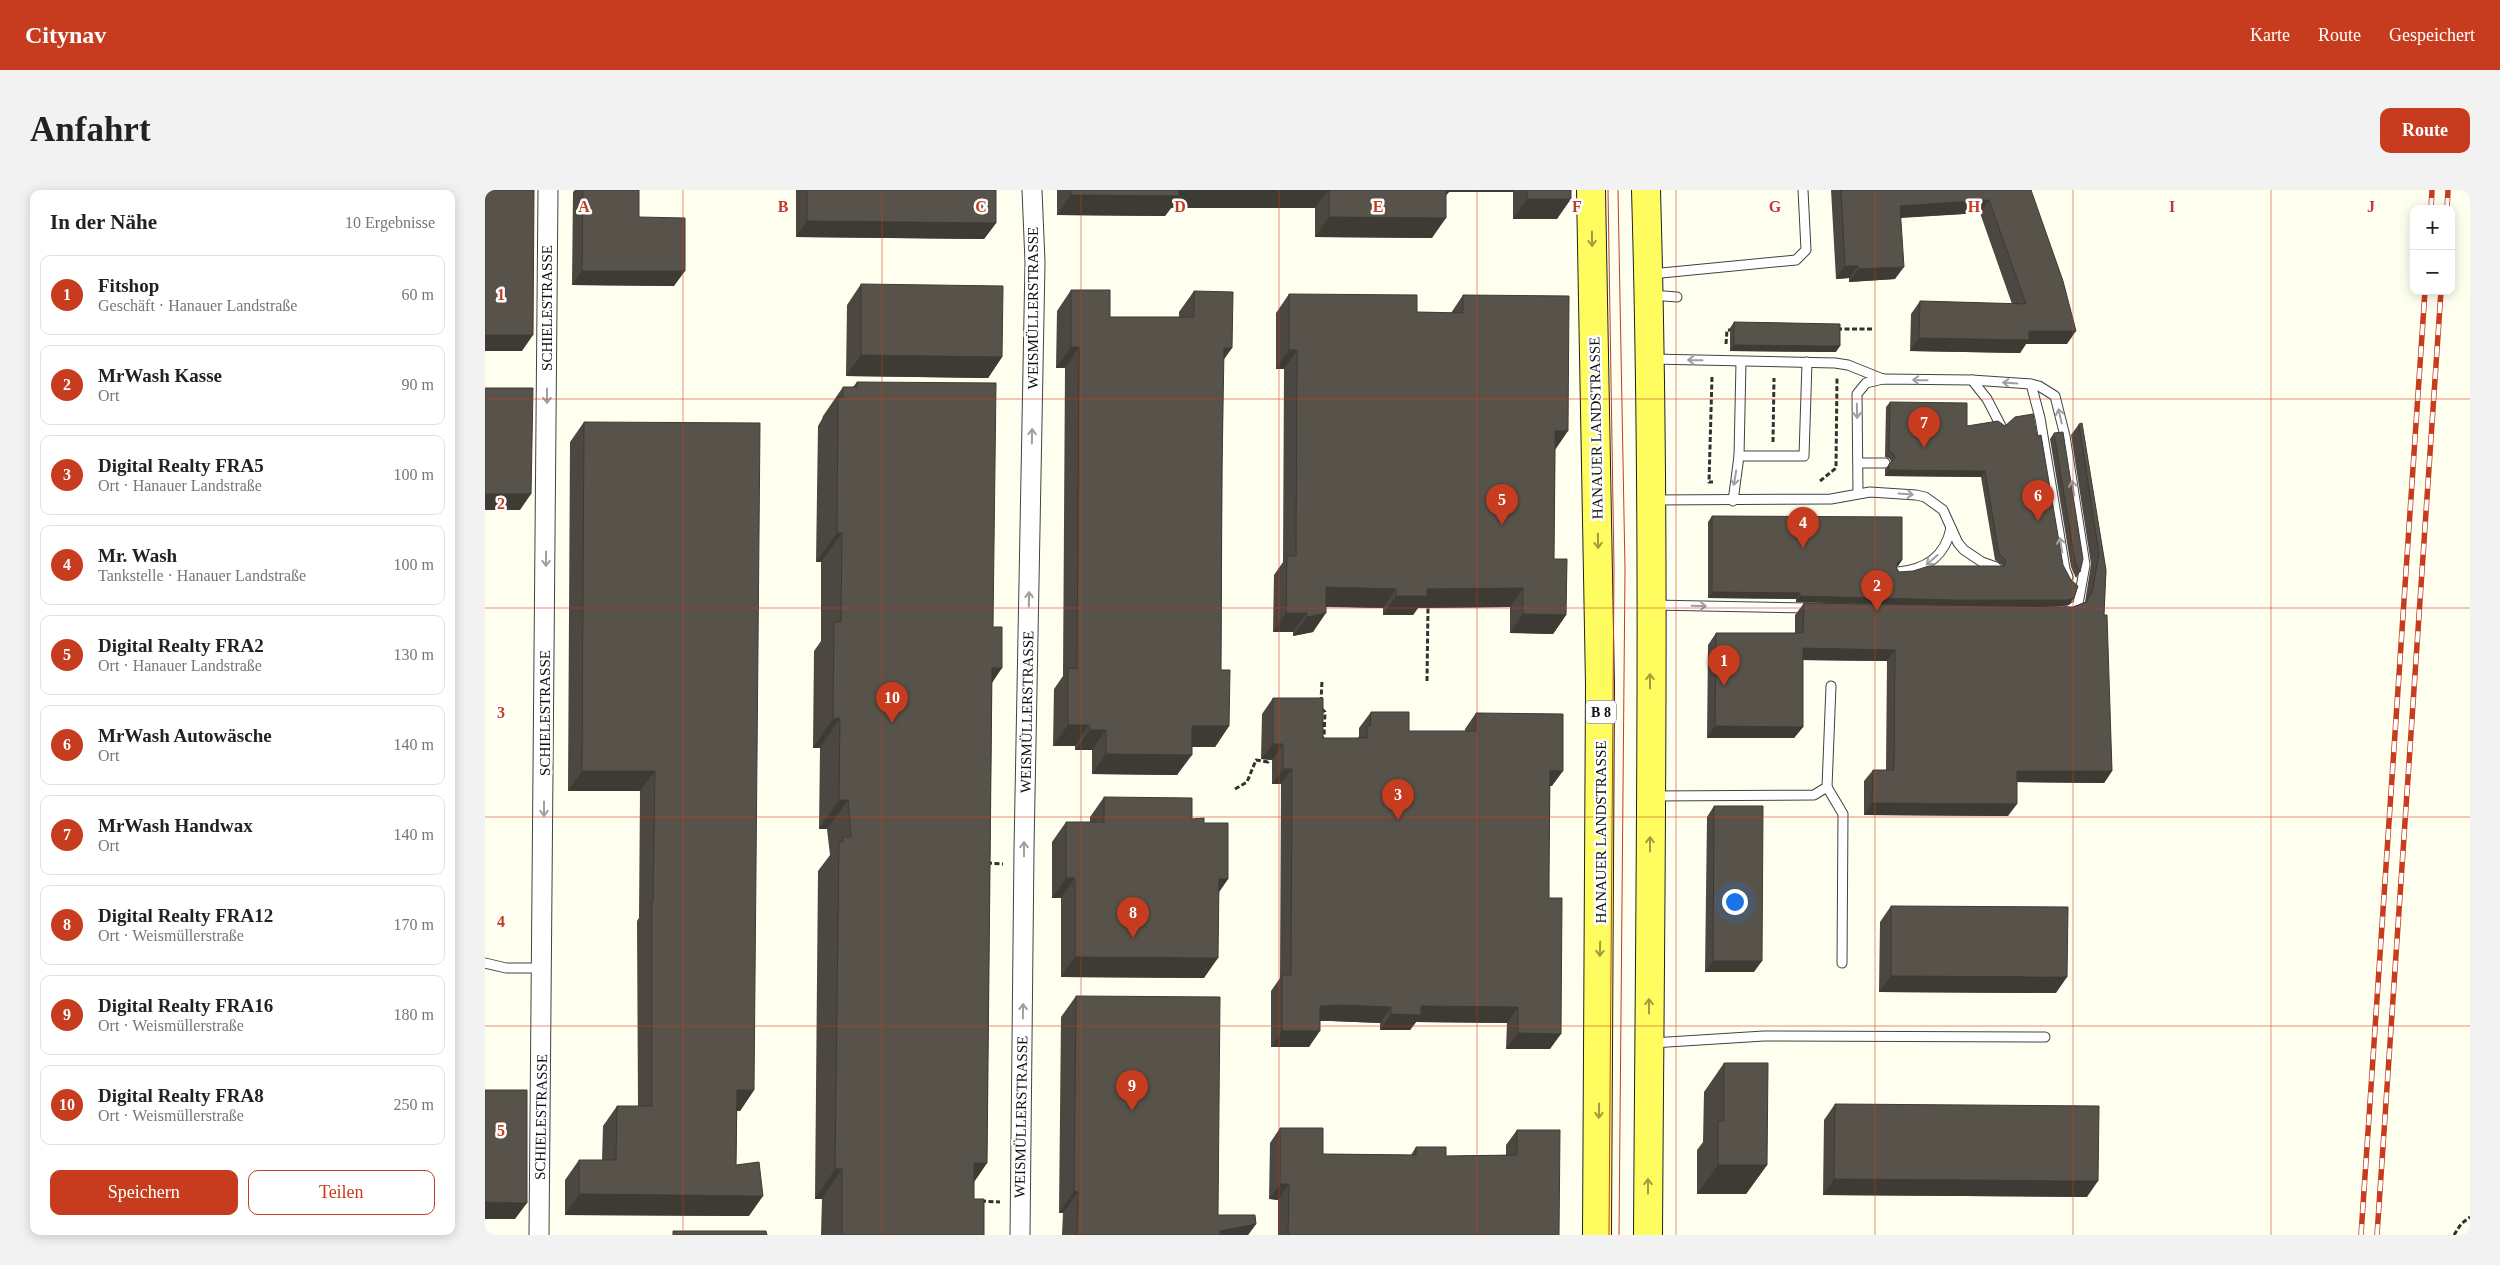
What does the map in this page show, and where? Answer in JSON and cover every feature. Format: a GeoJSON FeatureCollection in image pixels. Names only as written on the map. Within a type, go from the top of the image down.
{"type":"FeatureCollection","features":[{"type":"Feature","properties":{"kind":"main road","name":"HANAUER LANDSTRASSE"},"geometry":{"type":"LineString","coordinates":[[1591,190],[1601,685],[1597,1235]]}},
{"type":"Feature","properties":{"kind":"main road"},"geometry":{"type":"LineString","coordinates":[[1646,190],[1649,284],[1651,605],[1648,1235]]}},
{"type":"Feature","properties":{"kind":"street","name":"SCHIELESTRASSE"},"geometry":{"type":"LineString","coordinates":[[539,1235],[543,968],[548,190]]}},
{"type":"Feature","properties":{"kind":"street","name":"WEISMÜLLERSTRASSE"},"geometry":{"type":"LineString","coordinates":[[1020,1235],[1024,862],[1035,262],[1032,190]]}},
{"type":"Feature","properties":{"kind":"lane"},"geometry":{"type":"LineString","coordinates":[[1649,284],[1796,260],[1806,250],[1803,190]]}},
{"type":"Feature","properties":{"kind":"lane"},"geometry":{"type":"LineString","coordinates":[[1649,284],[1677,297]]}},
{"type":"Feature","properties":{"kind":"lane"},"geometry":{"type":"LineString","coordinates":[[1649,359],[1807,362],[1848,365],[1883,380]]}},
{"type":"Feature","properties":{"kind":"lane"},"geometry":{"type":"LineString","coordinates":[[1733,501],[1739,456],[1741,362]]}},
{"type":"Feature","properties":{"kind":"lane"},"geometry":{"type":"LineString","coordinates":[[1739,456],[1804,456],[1807,362]]}},
{"type":"Feature","properties":{"kind":"lane"},"geometry":{"type":"LineString","coordinates":[[1858,493],[1857,394],[1866,383],[1883,380],[1972,380],[2039,386],[2055,396],[2085,565],[2079,587],[2078,604],[2073,609],[2055,612]]}},
{"type":"Feature","properties":{"kind":"lane"},"geometry":{"type":"LineString","coordinates":[[1972,380],[1992,408],[2001,426]]}},
{"type":"Feature","properties":{"kind":"lane"},"geometry":{"type":"LineString","coordinates":[[2031,384],[2040,418],[2065,569],[2072,582],[2079,587]]}},
{"type":"Feature","properties":{"kind":"lane"},"geometry":{"type":"LineString","coordinates":[[1858,463],[1885,463]]}},
{"type":"Feature","properties":{"kind":"lane"},"geometry":{"type":"LineString","coordinates":[[1650,500],[1831,499],[1870,492],[1925,497],[1943,510],[1964,550],[1982,562],[1996,567]]}},
{"type":"Feature","properties":{"kind":"lane"},"geometry":{"type":"LineString","coordinates":[[1898,572],[1915,570],[1931,561],[1944,547],[1951,528]]}},
{"type":"Feature","properties":{"kind":"lane"},"geometry":{"type":"LineString","coordinates":[[1651,605],[1817,608]]}},
{"type":"Feature","properties":{"kind":"lane"},"geometry":{"type":"LineString","coordinates":[[1831,686],[1827,787],[1843,814],[1842,963]]}},
{"type":"Feature","properties":{"kind":"lane"},"geometry":{"type":"LineString","coordinates":[[1650,796],[1814,796],[1827,787]]}},
{"type":"Feature","properties":{"kind":"lane"},"geometry":{"type":"LineString","coordinates":[[485,963],[506,968],[543,968]]}},
{"type":"Feature","properties":{"kind":"lane"},"geometry":{"type":"LineString","coordinates":[[1649,1043],[1765,1036],[2045,1038]]}},
{"type":"Feature","properties":{"kind":"path"},"geometry":{"type":"LineString","coordinates":[[1833,329],[1871,329]]}},
{"type":"Feature","properties":{"kind":"path"},"geometry":{"type":"LineString","coordinates":[[1726,350],[1727,330],[1737,330]]}},
{"type":"Feature","properties":{"kind":"path"},"geometry":{"type":"LineString","coordinates":[[1712,371],[1709,482],[1719,482]]}},
{"type":"Feature","properties":{"kind":"path"},"geometry":{"type":"LineString","coordinates":[[1773,443],[1774,375]]}},
{"type":"Feature","properties":{"kind":"path"},"geometry":{"type":"LineString","coordinates":[[1427,681],[1428,606]]}},
{"type":"Feature","properties":{"kind":"path"},"geometry":{"type":"LineString","coordinates":[[1315,714],[1321,707],[1323,680]]}},
{"type":"Feature","properties":{"kind":"path"},"geometry":{"type":"LineString","coordinates":[[1317,744],[1324,737],[1325,712],[1321,707]]}},
{"type":"Feature","properties":{"kind":"path"},"geometry":{"type":"LineString","coordinates":[[1235,789],[1247,782],[1256,760],[1268,762],[1269,750]]}},
{"type":"Feature","properties":{"kind":"path"},"geometry":{"type":"LineString","coordinates":[[985,863],[1024,862]]}},
{"type":"Feature","properties":{"kind":"path"},"geometry":{"type":"LineString","coordinates":[[973,1201],[1021,1204]]}},
{"type":"Feature","properties":{"kind":"path"},"geometry":{"type":"LineString","coordinates":[[2454,1235],[2461,1224],[2470,1217]]}},
{"type":"Feature","properties":{"kind":"building"},"geometry":{"type":"Polygon","coordinates":[[[485,190],[534,190],[533,335],[485,335],[485,190]]]}},
{"type":"Feature","properties":{"kind":"building"},"geometry":{"type":"Polygon","coordinates":[[[583,190],[639,190],[639,217],[685,218],[685,271],[582,271],[583,190]]]}},
{"type":"Feature","properties":{"kind":"building"},"geometry":{"type":"Polygon","coordinates":[[[807,190],[996,190],[996,223],[807,221],[807,190]]]}},
{"type":"Feature","properties":{"kind":"building"},"geometry":{"type":"Polygon","coordinates":[[[1071,190],[1179,190],[1179,196],[1071,195],[1071,190]]]}},
{"type":"Feature","properties":{"kind":"building"},"geometry":{"type":"Polygon","coordinates":[[[1329,190],[1446,190],[1446,218],[1329,217],[1329,190]]]}},
{"type":"Feature","properties":{"kind":"building"},"geometry":{"type":"Polygon","coordinates":[[[1527,190],[1571,190],[1571,199],[1527,199],[1527,190]]]}},
{"type":"Feature","properties":{"kind":"building"},"geometry":{"type":"Polygon","coordinates":[[[1841,190],[2031,190],[2063,281],[2076,331],[2029,331],[2029,340],[1919,338],[1920,301],[2026,304],[1989,200],[1900,206],[1904,267],[1858,269],[1858,266],[1845,266],[1841,190]]]}},
{"type":"Feature","properties":{"kind":"building"},"geometry":{"type":"Polygon","coordinates":[[[861,284],[1003,286],[1002,357],[861,355],[861,284]]]}},
{"type":"Feature","properties":{"kind":"building"},"geometry":{"type":"Polygon","coordinates":[[[1071,290],[1110,290],[1110,317],[1194,317],[1194,291],[1233,292],[1232,348],[1224,348],[1222,468],[1221,670],[1230,670],[1229,726],[1192,726],[1192,755],[1106,754],[1106,730],[1090,730],[1089,725],[1068,725],[1068,668],[1077,669],[1079,347],[1071,347],[1071,290]]]}},
{"type":"Feature","properties":{"kind":"building"},"geometry":{"type":"Polygon","coordinates":[[[1289,294],[1417,295],[1417,312],[1463,313],[1463,295],[1569,296],[1568,431],[1555,431],[1554,559],[1567,559],[1566,615],[1523,614],[1523,588],[1427,589],[1427,596],[1396,596],[1396,589],[1326,587],[1326,613],[1307,617],[1307,613],[1286,613],[1287,556],[1296,556],[1297,350],[1289,350],[1289,294]]]}},
{"type":"Feature","properties":{"kind":"building"},"geometry":{"type":"Polygon","coordinates":[[[1734,322],[1840,324],[1840,346],[1734,345],[1734,322]]]}},
{"type":"Feature","properties":{"kind":"building"},"geometry":{"type":"Polygon","coordinates":[[[857,382],[996,383],[993,627],[1002,627],[1002,668],[992,668],[987,1163],[974,1163],[974,1199],[984,1199],[984,1235],[842,1235],[842,1169],[835,1169],[839,842],[843,842],[843,837],[851,837],[848,800],[839,800],[840,718],[833,719],[834,622],[841,622],[842,533],[837,533],[838,397],[843,397],[843,387],[857,387],[857,382]]]}},
{"type":"Feature","properties":{"kind":"building"},"geometry":{"type":"Polygon","coordinates":[[[485,388],[533,388],[531,494],[485,494],[485,388]]]}},
{"type":"Feature","properties":{"kind":"building"},"geometry":{"type":"Polygon","coordinates":[[[1890,402],[1967,403],[1967,426],[1998,421],[2005,426],[2015,417],[2033,414],[2037,436],[2041,435],[2063,565],[2071,580],[2078,586],[2074,598],[2068,600],[1953,600],[1800,596],[1800,593],[1712,592],[1712,516],[1902,517],[1902,560],[1898,562],[1896,567],[1899,572],[1913,571],[1929,566],[2004,566],[2006,560],[1999,554],[1985,471],[1889,470],[1889,464],[1895,458],[1894,454],[1889,451],[1890,402]]]}},
{"type":"Feature","properties":{"kind":"building"},"geometry":{"type":"Polygon","coordinates":[[[584,422],[760,423],[754,1090],[737,1090],[736,1165],[759,1162],[763,1196],[579,1194],[579,1160],[616,1160],[617,1106],[652,1106],[652,901],[655,771],[582,771],[584,422]]]}},
{"type":"Feature","properties":{"kind":"building"},"geometry":{"type":"Polygon","coordinates":[[[2082,423],[2106,570],[2104,615],[2107,615],[2112,771],[2017,771],[2017,804],[1872,803],[1873,770],[1894,770],[1895,650],[1803,648],[1803,727],[1715,726],[1716,633],[1803,633],[1804,603],[2073,607],[2086,602],[2092,593],[2099,553],[2079,424],[2082,423]]]}},
{"type":"Feature","properties":{"kind":"building"},"geometry":{"type":"Polygon","coordinates":[[[2063,432],[2083,559],[2080,572],[2075,562],[2054,433],[2063,432]]]}},
{"type":"Feature","properties":{"kind":"building"},"geometry":{"type":"Polygon","coordinates":[[[1273,698],[1323,698],[1323,738],[1367,738],[1367,726],[1370,726],[1371,712],[1409,712],[1409,731],[1476,731],[1476,713],[1563,714],[1563,771],[1550,770],[1549,870],[1549,898],[1562,898],[1561,1034],[1518,1033],[1518,1007],[1421,1006],[1421,1015],[1391,1014],[1391,1007],[1342,1005],[1320,1006],[1320,1031],[1282,1031],[1282,975],[1291,975],[1292,769],[1283,769],[1283,744],[1273,744],[1273,698]]]}},
{"type":"Feature","properties":{"kind":"building"},"geometry":{"type":"Polygon","coordinates":[[[1104,797],[1192,798],[1192,819],[1204,818],[1204,823],[1228,823],[1228,879],[1219,879],[1218,958],[1075,957],[1075,878],[1066,878],[1066,822],[1104,822],[1104,797]]]}},
{"type":"Feature","properties":{"kind":"building"},"geometry":{"type":"Polygon","coordinates":[[[1714,806],[1763,806],[1762,961],[1713,961],[1714,806]]]}},
{"type":"Feature","properties":{"kind":"building"},"geometry":{"type":"Polygon","coordinates":[[[1891,906],[2068,907],[2067,977],[1891,976],[1891,906]]]}},
{"type":"Feature","properties":{"kind":"building"},"geometry":{"type":"Polygon","coordinates":[[[1076,996],[1220,997],[1218,1215],[1255,1215],[1256,1224],[1220,1231],[1220,1235],[1077,1235],[1078,1192],[1074,1191],[1076,996]]]}},
{"type":"Feature","properties":{"kind":"building"},"geometry":{"type":"Polygon","coordinates":[[[1724,1063],[1768,1063],[1767,1165],[1718,1165],[1718,1121],[1724,1121],[1724,1063]]]}},
{"type":"Feature","properties":{"kind":"building"},"geometry":{"type":"Polygon","coordinates":[[[485,1090],[527,1090],[527,1203],[485,1202],[485,1090]]]}},
{"type":"Feature","properties":{"kind":"building"},"geometry":{"type":"Polygon","coordinates":[[[1835,1104],[2099,1106],[2098,1181],[1834,1179],[1835,1104]]]}},
{"type":"Feature","properties":{"kind":"building"},"geometry":{"type":"Polygon","coordinates":[[[1280,1128],[1323,1128],[1323,1154],[1416,1155],[1416,1147],[1446,1147],[1446,1156],[1517,1155],[1517,1130],[1560,1130],[1559,1235],[1288,1235],[1289,1184],[1280,1184],[1280,1128]]]}},
{"type":"Feature","properties":{"kind":"building"},"geometry":{"type":"Polygon","coordinates":[[[673,1231],[766,1231],[767,1235],[673,1235],[673,1231]]]}},
{"type":"Feature","properties":{"kind":"tram line"},"geometry":{"type":"LineString","coordinates":[[1608,190],[1614,569],[1609,1235]]}},
{"type":"Feature","properties":{"kind":"tram line"},"geometry":{"type":"LineString","coordinates":[[1618,190],[1625,569],[1619,1235]]}},
{"type":"Feature","properties":{"kind":"railway"},"geometry":{"type":"LineString","coordinates":[[2431,205],[2432,190]]}},
{"type":"Feature","properties":{"kind":"railway"},"geometry":{"type":"LineString","coordinates":[[2447,205],[2448,190]]}},
{"type":"Feature","properties":{"kind":"railway"},"geometry":{"type":"LineString","coordinates":[[2361,1235],[2425,295]]}},
{"type":"Feature","properties":{"kind":"railway"},"geometry":{"type":"LineString","coordinates":[[2377,1235],[2441,295]]}},
{"type":"Feature","properties":{"kind":"place","name":"MrWash Handwax"},"geometry":{"type":"Point","coordinates":[1924,448]}},
{"type":"Feature","properties":{"kind":"place","name":"MrWash Autowäsche"},"geometry":{"type":"Point","coordinates":[2038,521]}},
{"type":"Feature","properties":{"kind":"place","name":"Digital Realty FRA2"},"geometry":{"type":"Point","coordinates":[1502,525]}},
{"type":"Feature","properties":{"kind":"place","name":"Mr. Wash"},"geometry":{"type":"Point","coordinates":[1803,548]}},
{"type":"Feature","properties":{"kind":"place","name":"MrWash Kasse"},"geometry":{"type":"Point","coordinates":[1877,611]}},
{"type":"Feature","properties":{"kind":"place","name":"Fitshop"},"geometry":{"type":"Point","coordinates":[1724,686]}},
{"type":"Feature","properties":{"kind":"place","name":"Digital Realty FRA8"},"geometry":{"type":"Point","coordinates":[892,723]}},
{"type":"Feature","properties":{"kind":"place","name":"Digital Realty FRA5"},"geometry":{"type":"Point","coordinates":[1398,820]}},
{"type":"Feature","properties":{"kind":"place","name":"Digital Realty FRA12"},"geometry":{"type":"Point","coordinates":[1133,938]}},
{"type":"Feature","properties":{"kind":"place","name":"Digital Realty FRA16"},"geometry":{"type":"Point","coordinates":[1132,1111]}}]}
